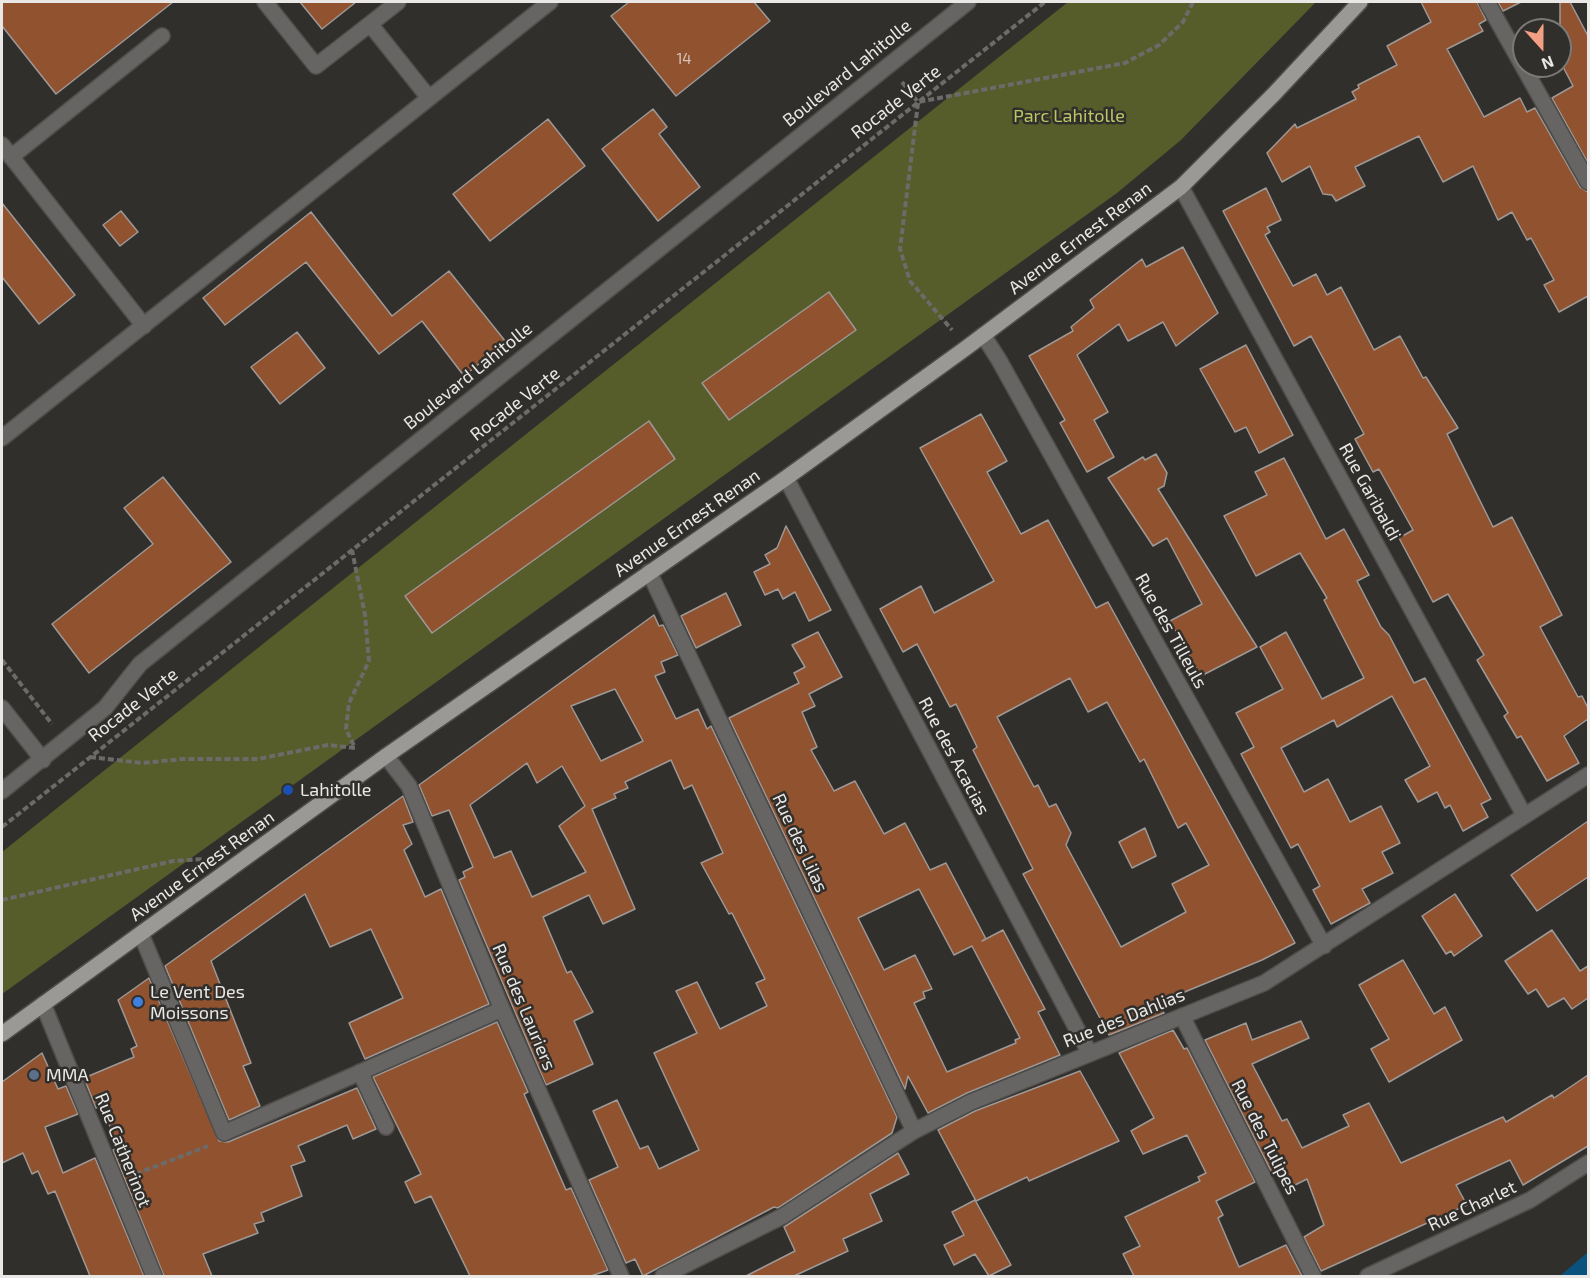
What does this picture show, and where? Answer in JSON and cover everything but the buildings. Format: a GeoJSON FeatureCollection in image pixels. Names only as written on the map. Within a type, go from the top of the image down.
{"type":"FeatureCollection","features":[{"type":"Feature","properties":{"kind":"main road","name":"Avenue Ernest Renan"},"geometry":{"type":"LineString","coordinates":[[2,1034],[386,756],[786,478],[1181,187],[1274,94],[1360,2]]}},
{"type":"Feature","properties":{"kind":"street"},"geometry":{"type":"LineString","coordinates":[[266,2],[316,66],[398,2]]}},
{"type":"Feature","properties":{"kind":"street"},"geometry":{"type":"LineString","coordinates":[[2,438],[550,2]]}},
{"type":"Feature","properties":{"kind":"street","name":"Boulevard Lahitolle"},"geometry":{"type":"LineString","coordinates":[[2,791],[105,708],[140,664],[968,2]]}},
{"type":"Feature","properties":{"kind":"street"},"geometry":{"type":"LineString","coordinates":[[1487,2],[1588,182]]}},
{"type":"Feature","properties":{"kind":"street"},"geometry":{"type":"LineString","coordinates":[[370,24],[429,98]]}},
{"type":"Feature","properties":{"kind":"street"},"geometry":{"type":"LineString","coordinates":[[144,326],[6,151],[162,36]]}},
{"type":"Feature","properties":{"kind":"street","name":"Rue Garibaldi"},"geometry":{"type":"LineString","coordinates":[[1181,187],[1524,815]]}},
{"type":"Feature","properties":{"kind":"street","name":"Rue des Tilleuls"},"geometry":{"type":"LineString","coordinates":[[983,335],[1324,946]]}},
{"type":"Feature","properties":{"kind":"street","name":"Rue des Acacias"},"geometry":{"type":"LineString","coordinates":[[786,478],[1089,1052]]}},
{"type":"Feature","properties":{"kind":"street","name":"Rue des Lilas"},"geometry":{"type":"LineString","coordinates":[[650,572],[914,1131]]}},
{"type":"Feature","properties":{"kind":"street"},"geometry":{"type":"LineString","coordinates":[[2,708],[43,760]]}},
{"type":"Feature","properties":{"kind":"street","name":"Rue des Lauriers"},"geometry":{"type":"LineString","coordinates":[[386,756],[409,786],[502,1009],[621,1276]]}},
{"type":"Feature","properties":{"kind":"street","name":"Rue des Dahlias"},"geometry":{"type":"LineString","coordinates":[[663,1276],[783,1216],[914,1131],[971,1102],[1089,1052],[1264,983],[1588,775]]}},
{"type":"Feature","properties":{"kind":"street"},"geometry":{"type":"LineString","coordinates":[[141,934],[224,1133],[502,1009]]}},
{"type":"Feature","properties":{"kind":"street","name":"Rue Catherinot"},"geometry":{"type":"LineString","coordinates":[[43,1004],[154,1276]]}},
{"type":"Feature","properties":{"kind":"street","name":"Rue des Tulipes"},"geometry":{"type":"LineString","coordinates":[[1182,1016],[1312,1276]]}},
{"type":"Feature","properties":{"kind":"street"},"geometry":{"type":"LineString","coordinates":[[360,1072],[386,1127]]}},
{"type":"Feature","properties":{"kind":"street","name":"Rue Charlet"},"geometry":{"type":"LineString","coordinates":[[1368,1276],[1530,1200],[1588,1163]]}},
{"type":"Feature","properties":{"kind":"path","name":"Rocade Verte"},"geometry":{"type":"LineString","coordinates":[[2,827],[1045,2]]}},
{"type":"Feature","properties":{"kind":"path"},"geometry":{"type":"LineString","coordinates":[[918,102],[1125,63],[1159,45],[1184,22],[1193,2]]}},
{"type":"Feature","properties":{"kind":"path"},"geometry":{"type":"LineString","coordinates":[[888,65],[918,102],[900,249],[910,281],[952,330]]}},
{"type":"Feature","properties":{"kind":"path"},"geometry":{"type":"LineString","coordinates":[[89,756],[142,763],[183,759],[258,759],[328,745],[355,748],[346,729],[349,703],[369,661],[365,615],[352,550]]}},
{"type":"Feature","properties":{"kind":"path","name":"Rocade Verte"},"geometry":{"type":"LineString","coordinates":[[2,660],[66,741]]}},
{"type":"Feature","properties":{"kind":"path"},"geometry":{"type":"LineString","coordinates":[[2,900],[173,861],[206,858]]}},
{"type":"Feature","properties":{"kind":"path"},"geometry":{"type":"LineString","coordinates":[[115,1182],[218,1142],[224,1133]]}},
{"type":"Feature","properties":{"kind":"green space","name":"Parc Lahitolle"},"geometry":{"type":"Polygon","coordinates":[[[1068,2],[1316,2],[1181,140],[1117,193],[2,994],[2,852],[1068,2]]]}},
{"type":"Feature","properties":{"kind":"water"},"geometry":{"type":"Polygon","coordinates":[[[1588,1252],[1588,1276],[1560,1276],[1588,1252]]]}},
{"type":"Feature","properties":{"kind":"place","name":"Lahitolle"},"geometry":{"type":"Point","coordinates":[288,790]}},
{"type":"Feature","properties":{"kind":"place","name":"Le Vent Des Moissons"},"geometry":{"type":"Point","coordinates":[138,1002]}},
{"type":"Feature","properties":{"kind":"place","name":"MMA"},"geometry":{"type":"Point","coordinates":[34,1075]}}]}
